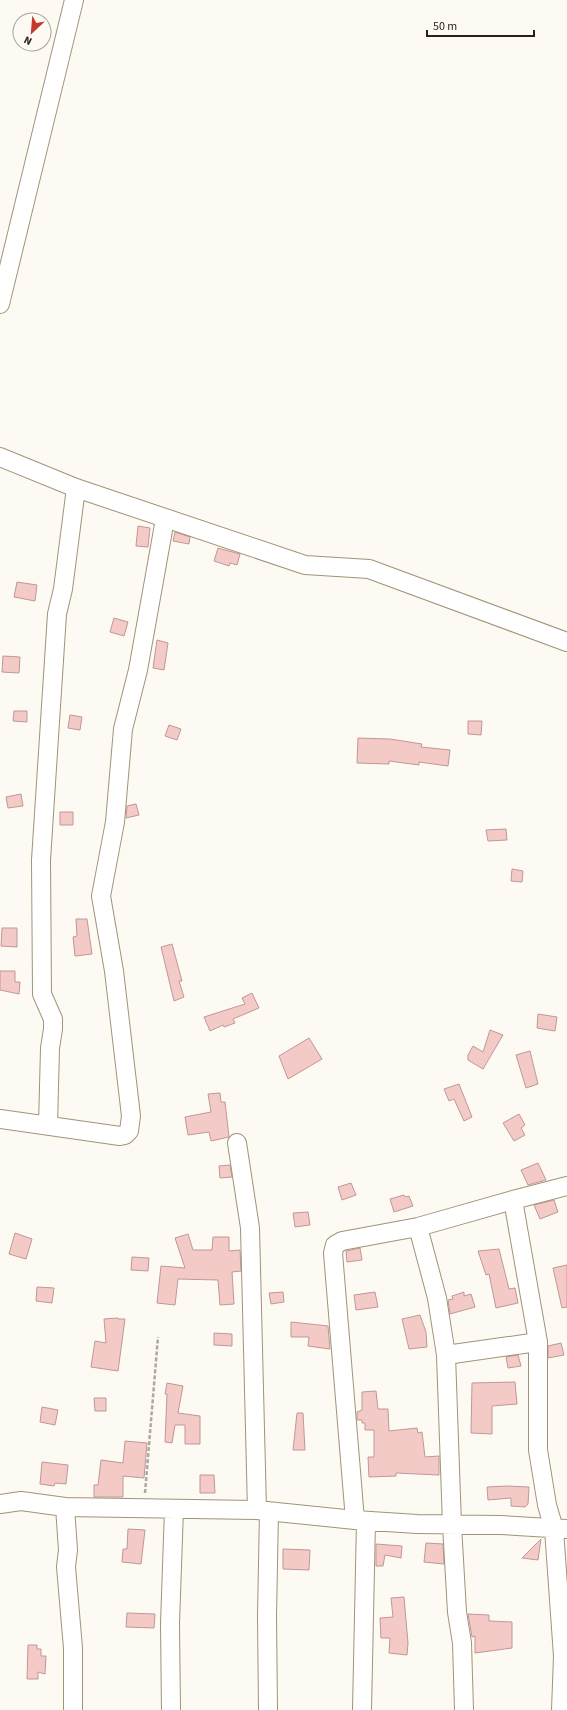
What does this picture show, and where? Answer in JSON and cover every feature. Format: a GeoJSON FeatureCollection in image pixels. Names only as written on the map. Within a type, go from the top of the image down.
{"type":"FeatureCollection","features":[{"type":"Feature","properties":{"kind":"street"},"geometry":{"type":"LineString","coordinates":[[0,304],[74,0]]}},
{"type":"Feature","properties":{"kind":"street"},"geometry":{"type":"LineString","coordinates":[[0,457],[76,488],[305,565],[369,569],[567,642]]}},
{"type":"Feature","properties":{"kind":"street"},"geometry":{"type":"LineString","coordinates":[[48,1126],[50,1048],[53,1019],[42,994],[41,860],[57,614],[64,589],[76,488]]}},
{"type":"Feature","properties":{"kind":"street"},"geometry":{"type":"LineString","coordinates":[[0,1119],[120,1136],[125,1136],[129,1131],[131,1116],[116,986],[101,896],[115,822],[124,729],[138,670],[165,519]]}},
{"type":"Feature","properties":{"kind":"street"},"geometry":{"type":"LineString","coordinates":[[237,1143],[250,1228],[263,1511],[268,1710]]}},
{"type":"Feature","properties":{"kind":"street"},"geometry":{"type":"LineString","coordinates":[[362,1710],[361,1521],[333,1253],[336,1246],[342,1241],[418,1227],[567,1186]]}},
{"type":"Feature","properties":{"kind":"street"},"geometry":{"type":"LineString","coordinates":[[513,1200],[538,1342],[538,1450],[547,1505],[561,1529],[563,1656],[561,1710]]}},
{"type":"Feature","properties":{"kind":"street"},"geometry":{"type":"LineString","coordinates":[[418,1227],[437,1298],[446,1355],[452,1525],[457,1612],[462,1643],[464,1710]]}},
{"type":"Feature","properties":{"kind":"street"},"geometry":{"type":"LineString","coordinates":[[446,1355],[538,1342]]}},
{"type":"Feature","properties":{"kind":"street"},"geometry":{"type":"LineString","coordinates":[[0,1504],[22,1501],[65,1506],[263,1511],[361,1521],[452,1525],[501,1525],[561,1529]]}},
{"type":"Feature","properties":{"kind":"street"},"geometry":{"type":"LineString","coordinates":[[65,1506],[68,1550],[66,1567],[73,1648],[73,1710]]}},
{"type":"Feature","properties":{"kind":"street"},"geometry":{"type":"LineString","coordinates":[[171,1710],[170,1624],[174,1509]]}},
{"type":"Feature","properties":{"kind":"path"},"geometry":{"type":"LineString","coordinates":[[144,1508],[158,1337]]}},
{"type":"Feature","properties":{"kind":"building"},"geometry":{"type":"Polygon","coordinates":[[[138,526],[150,528],[148,547],[136,546],[138,526]]]}},
{"type":"Feature","properties":{"kind":"building"},"geometry":{"type":"Polygon","coordinates":[[[175,532],[190,537],[189,544],[173,541],[175,532]]]}},
{"type":"Feature","properties":{"kind":"building"},"geometry":{"type":"Polygon","coordinates":[[[218,548],[240,554],[237,565],[230,563],[229,566],[214,561],[218,548]]]}},
{"type":"Feature","properties":{"kind":"building"},"geometry":{"type":"Polygon","coordinates":[[[17,582],[37,585],[35,601],[14,597],[17,582]]]}},
{"type":"Feature","properties":{"kind":"building"},"geometry":{"type":"Polygon","coordinates":[[[114,618],[128,622],[124,636],[110,632],[114,618]]]}},
{"type":"Feature","properties":{"kind":"building"},"geometry":{"type":"Polygon","coordinates":[[[157,640],[168,643],[164,670],[153,668],[157,640]]]}},
{"type":"Feature","properties":{"kind":"building"},"geometry":{"type":"Polygon","coordinates":[[[3,656],[20,657],[19,673],[2,672],[3,656]]]}},
{"type":"Feature","properties":{"kind":"building"},"geometry":{"type":"Polygon","coordinates":[[[14,711],[27,711],[27,722],[13,721],[14,711]]]}},
{"type":"Feature","properties":{"kind":"building"},"geometry":{"type":"Polygon","coordinates":[[[70,715],[82,717],[80,730],[68,728],[70,715]]]}},
{"type":"Feature","properties":{"kind":"building"},"geometry":{"type":"Polygon","coordinates":[[[468,721],[482,721],[481,735],[468,734],[468,721]]]}},
{"type":"Feature","properties":{"kind":"building"},"geometry":{"type":"Polygon","coordinates":[[[169,725],[181,729],[177,740],[165,736],[169,725]]]}},
{"type":"Feature","properties":{"kind":"building"},"geometry":{"type":"Polygon","coordinates":[[[358,738],[390,739],[422,744],[421,747],[450,750],[448,766],[419,762],[419,765],[389,761],[389,764],[357,763],[358,738]]]}},
{"type":"Feature","properties":{"kind":"building"},"geometry":{"type":"Polygon","coordinates":[[[21,794],[23,806],[8,808],[6,797],[21,794]]]}},
{"type":"Feature","properties":{"kind":"building"},"geometry":{"type":"Polygon","coordinates":[[[136,804],[139,815],[126,818],[127,806],[136,804]]]}},
{"type":"Feature","properties":{"kind":"building"},"geometry":{"type":"Polygon","coordinates":[[[60,812],[73,812],[73,825],[60,825],[60,812]]]}},
{"type":"Feature","properties":{"kind":"building"},"geometry":{"type":"Polygon","coordinates":[[[506,829],[507,840],[488,841],[486,830],[506,829]]]}},
{"type":"Feature","properties":{"kind":"building"},"geometry":{"type":"Polygon","coordinates":[[[512,869],[523,871],[522,882],[511,881],[512,869]]]}},
{"type":"Feature","properties":{"kind":"building"},"geometry":{"type":"Polygon","coordinates":[[[76,919],[87,919],[92,954],[75,956],[73,937],[77,936],[76,919]]]}},
{"type":"Feature","properties":{"kind":"building"},"geometry":{"type":"Polygon","coordinates":[[[2,928],[17,928],[17,947],[1,946],[2,928]]]}},
{"type":"Feature","properties":{"kind":"building"},"geometry":{"type":"Polygon","coordinates":[[[172,944],[182,981],[179,981],[184,997],[174,1001],[161,947],[172,944]]]}},
{"type":"Feature","properties":{"kind":"building"},"geometry":{"type":"Polygon","coordinates":[[[0,971],[15,971],[15,982],[20,982],[19,994],[0,990],[0,971]]]}},
{"type":"Feature","properties":{"kind":"building"},"geometry":{"type":"Polygon","coordinates":[[[252,993],[259,1008],[233,1019],[235,1023],[224,1027],[223,1025],[210,1031],[204,1017],[245,1004],[242,998],[252,993]]]}},
{"type":"Feature","properties":{"kind":"building"},"geometry":{"type":"Polygon","coordinates":[[[538,1014],[557,1017],[555,1031],[537,1028],[538,1014]]]}},
{"type":"Feature","properties":{"kind":"building"},"geometry":{"type":"Polygon","coordinates":[[[490,1030],[503,1035],[483,1069],[468,1060],[468,1055],[473,1046],[483,1052],[490,1030]]]}},
{"type":"Feature","properties":{"kind":"building"},"geometry":{"type":"Polygon","coordinates":[[[309,1038],[322,1059],[288,1079],[279,1056],[309,1038]]]}},
{"type":"Feature","properties":{"kind":"building"},"geometry":{"type":"Polygon","coordinates":[[[530,1051],[538,1084],[526,1088],[516,1055],[530,1051]]]}},
{"type":"Feature","properties":{"kind":"building"},"geometry":{"type":"Polygon","coordinates":[[[459,1084],[472,1117],[464,1121],[454,1099],[449,1101],[444,1089],[459,1084]]]}},
{"type":"Feature","properties":{"kind":"building"},"geometry":{"type":"Polygon","coordinates":[[[220,1093],[221,1102],[225,1102],[229,1137],[211,1141],[209,1132],[188,1135],[185,1117],[211,1112],[208,1094],[220,1093]]]}},
{"type":"Feature","properties":{"kind":"building"},"geometry":{"type":"Polygon","coordinates":[[[519,1114],[525,1125],[521,1128],[525,1135],[514,1141],[503,1123],[519,1114]]]}},
{"type":"Feature","properties":{"kind":"building"},"geometry":{"type":"Polygon","coordinates":[[[538,1163],[546,1180],[528,1185],[521,1170],[538,1163]]]}},
{"type":"Feature","properties":{"kind":"building"},"geometry":{"type":"Polygon","coordinates":[[[230,1165],[232,1177],[220,1178],[219,1166],[230,1165]]]}},
{"type":"Feature","properties":{"kind":"building"},"geometry":{"type":"Polygon","coordinates":[[[351,1183],[356,1195],[342,1200],[338,1187],[351,1183]]]}},
{"type":"Feature","properties":{"kind":"building"},"geometry":{"type":"Polygon","coordinates":[[[404,1195],[405,1197],[409,1196],[413,1206],[394,1212],[390,1199],[404,1195]]]}},
{"type":"Feature","properties":{"kind":"building"},"geometry":{"type":"Polygon","coordinates":[[[554,1200],[558,1212],[540,1219],[534,1205],[554,1200]]]}},
{"type":"Feature","properties":{"kind":"building"},"geometry":{"type":"Polygon","coordinates":[[[308,1212],[310,1225],[295,1227],[293,1213],[308,1212]]]}},
{"type":"Feature","properties":{"kind":"building"},"geometry":{"type":"Polygon","coordinates":[[[15,1233],[32,1239],[26,1259],[9,1254],[15,1233]]]}},
{"type":"Feature","properties":{"kind":"building"},"geometry":{"type":"Polygon","coordinates":[[[188,1234],[193,1250],[212,1250],[213,1237],[229,1237],[229,1251],[240,1250],[241,1271],[232,1272],[234,1304],[220,1305],[218,1280],[178,1279],[175,1305],[157,1303],[161,1266],[185,1268],[175,1238],[188,1234]]]}},
{"type":"Feature","properties":{"kind":"building"},"geometry":{"type":"Polygon","coordinates":[[[360,1248],[362,1260],[347,1262],[346,1251],[360,1248]]]}},
{"type":"Feature","properties":{"kind":"building"},"geometry":{"type":"Polygon","coordinates":[[[499,1249],[509,1289],[515,1288],[518,1303],[496,1308],[489,1274],[486,1275],[478,1251],[499,1249]]]}},
{"type":"Feature","properties":{"kind":"building"},"geometry":{"type":"Polygon","coordinates":[[[132,1257],[149,1258],[148,1271],[131,1270],[132,1257]]]}},
{"type":"Feature","properties":{"kind":"building"},"geometry":{"type":"Polygon","coordinates":[[[567,1265],[567,1307],[562,1308],[553,1268],[567,1265]]]}},
{"type":"Feature","properties":{"kind":"building"},"geometry":{"type":"Polygon","coordinates":[[[37,1287],[54,1288],[52,1303],[36,1301],[37,1287]]]}},
{"type":"Feature","properties":{"kind":"building"},"geometry":{"type":"Polygon","coordinates":[[[283,1292],[284,1302],[271,1304],[269,1293],[283,1292]]]}},
{"type":"Feature","properties":{"kind":"building"},"geometry":{"type":"Polygon","coordinates":[[[375,1292],[378,1307],[356,1310],[354,1295],[375,1292]]]}},
{"type":"Feature","properties":{"kind":"building"},"geometry":{"type":"Polygon","coordinates":[[[464,1292],[464,1296],[471,1294],[475,1307],[450,1314],[448,1300],[453,1299],[452,1296],[464,1292]]]}},
{"type":"Feature","properties":{"kind":"building"},"geometry":{"type":"Polygon","coordinates":[[[420,1315],[426,1332],[427,1347],[409,1349],[402,1319],[420,1315]]]}},
{"type":"Feature","properties":{"kind":"building"},"geometry":{"type":"Polygon","coordinates":[[[104,1319],[125,1319],[118,1371],[91,1367],[95,1341],[106,1343],[104,1319]]]}},
{"type":"Feature","properties":{"kind":"building"},"geometry":{"type":"Polygon","coordinates":[[[291,1322],[328,1326],[330,1349],[308,1346],[309,1337],[291,1337],[291,1322]]]}},
{"type":"Feature","properties":{"kind":"building"},"geometry":{"type":"Polygon","coordinates":[[[214,1333],[232,1334],[232,1346],[214,1345],[214,1333]]]}},
{"type":"Feature","properties":{"kind":"building"},"geometry":{"type":"Polygon","coordinates":[[[561,1343],[564,1355],[548,1358],[548,1346],[561,1343]]]}},
{"type":"Feature","properties":{"kind":"building"},"geometry":{"type":"Polygon","coordinates":[[[518,1355],[521,1366],[508,1368],[506,1357],[518,1355]]]}},
{"type":"Feature","properties":{"kind":"building"},"geometry":{"type":"Polygon","coordinates":[[[515,1382],[517,1404],[492,1406],[492,1434],[471,1433],[472,1383],[515,1382]]]}},
{"type":"Feature","properties":{"kind":"building"},"geometry":{"type":"Polygon","coordinates":[[[167,1383],[183,1386],[178,1413],[200,1416],[200,1444],[185,1444],[185,1425],[175,1425],[172,1443],[165,1442],[167,1394],[165,1394],[167,1383]]]}},
{"type":"Feature","properties":{"kind":"building"},"geometry":{"type":"Polygon","coordinates":[[[376,1391],[378,1409],[388,1409],[389,1431],[417,1428],[418,1433],[422,1432],[425,1457],[439,1456],[439,1475],[396,1473],[396,1476],[369,1477],[368,1457],[374,1457],[374,1430],[365,1430],[365,1423],[362,1423],[362,1420],[357,1420],[357,1412],[362,1410],[362,1392],[376,1391]]]}},
{"type":"Feature","properties":{"kind":"building"},"geometry":{"type":"Polygon","coordinates":[[[94,1398],[106,1398],[106,1411],[95,1411],[94,1398]]]}},
{"type":"Feature","properties":{"kind":"building"},"geometry":{"type":"Polygon","coordinates":[[[42,1407],[58,1410],[55,1425],[40,1422],[42,1407]]]}},
{"type":"Feature","properties":{"kind":"building"},"geometry":{"type":"Polygon","coordinates":[[[297,1413],[303,1413],[305,1450],[293,1450],[297,1413]]]}},
{"type":"Feature","properties":{"kind":"building"},"geometry":{"type":"Polygon","coordinates":[[[125,1441],[147,1443],[144,1478],[123,1476],[123,1497],[94,1497],[94,1485],[98,1485],[101,1460],[123,1463],[125,1441]]]}},
{"type":"Feature","properties":{"kind":"building"},"geometry":{"type":"Polygon","coordinates":[[[42,1462],[68,1465],[66,1484],[55,1483],[54,1486],[40,1484],[42,1462]]]}},
{"type":"Feature","properties":{"kind":"building"},"geometry":{"type":"Polygon","coordinates":[[[200,1475],[214,1475],[215,1493],[200,1493],[200,1475]]]}},
{"type":"Feature","properties":{"kind":"building"},"geometry":{"type":"Polygon","coordinates":[[[487,1487],[529,1487],[528,1504],[525,1507],[511,1506],[511,1498],[488,1500],[487,1487]]]}},
{"type":"Feature","properties":{"kind":"building"},"geometry":{"type":"Polygon","coordinates":[[[128,1529],[145,1530],[141,1564],[122,1562],[123,1549],[127,1549],[128,1529]]]}},
{"type":"Feature","properties":{"kind":"building"},"geometry":{"type":"Polygon","coordinates":[[[541,1539],[538,1560],[522,1558],[541,1539]]]}},
{"type":"Feature","properties":{"kind":"building"},"geometry":{"type":"Polygon","coordinates":[[[426,1543],[443,1544],[444,1564],[424,1562],[426,1543]]]}},
{"type":"Feature","properties":{"kind":"building"},"geometry":{"type":"Polygon","coordinates":[[[376,1544],[402,1546],[401,1558],[385,1555],[383,1566],[376,1566],[376,1544]]]}},
{"type":"Feature","properties":{"kind":"building"},"geometry":{"type":"Polygon","coordinates":[[[283,1549],[310,1550],[309,1570],[283,1569],[283,1549]]]}},
{"type":"Feature","properties":{"kind":"building"},"geometry":{"type":"Polygon","coordinates":[[[404,1597],[408,1643],[407,1655],[389,1653],[390,1638],[381,1638],[380,1618],[393,1617],[391,1598],[404,1597]]]}},
{"type":"Feature","properties":{"kind":"building"},"geometry":{"type":"Polygon","coordinates":[[[127,1613],[155,1614],[154,1628],[126,1627],[127,1613]]]}},
{"type":"Feature","properties":{"kind":"building"},"geometry":{"type":"Polygon","coordinates":[[[468,1614],[489,1615],[489,1621],[512,1622],[512,1648],[475,1653],[475,1636],[472,1637],[468,1614]]]}},
{"type":"Feature","properties":{"kind":"building"},"geometry":{"type":"Polygon","coordinates":[[[28,1645],[37,1645],[37,1649],[41,1649],[41,1656],[46,1656],[45,1674],[38,1672],[38,1679],[27,1679],[28,1645]]]}}]}
